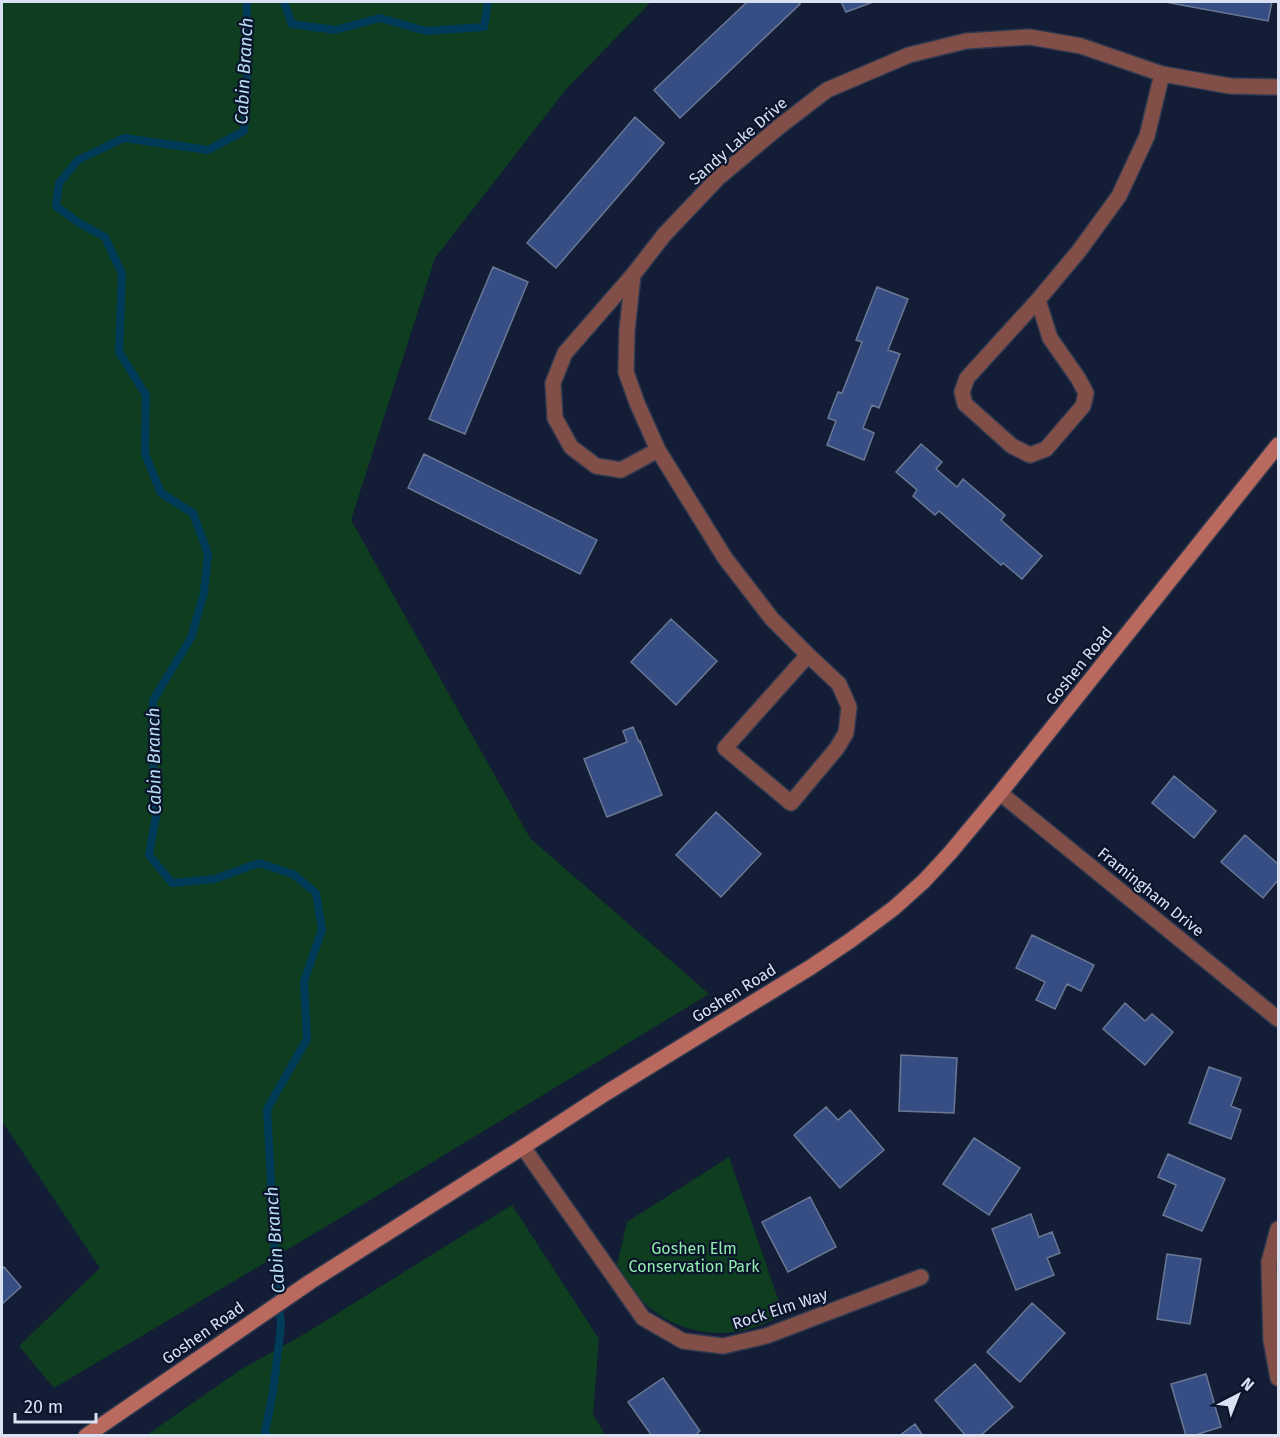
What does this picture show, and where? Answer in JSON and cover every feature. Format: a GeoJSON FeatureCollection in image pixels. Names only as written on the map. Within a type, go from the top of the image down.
{"type":"FeatureCollection","features":[{"type":"Feature","properties":{"kind":"street","name":"Sandy Lake Drive"},"geometry":{"type":"LineString","coordinates":[[658,450],[621,470],[596,466],[571,447],[555,418],[553,383],[565,353],[633,275],[664,235],[718,178],[827,90],[909,55],[966,41],[1030,37],[1081,46],[1162,74],[1230,86],[1278,87]]}},
{"type":"Feature","properties":{"kind":"street"},"geometry":{"type":"LineString","coordinates":[[1038,300],[1050,338],[1086,393],[1083,406],[1046,449],[1030,456],[1012,446],[965,404],[962,392],[967,378],[1079,251],[1119,196],[1147,136],[1162,74]]}},
{"type":"Feature","properties":{"kind":"street"},"geometry":{"type":"LineString","coordinates":[[633,275],[627,330],[626,372],[658,450],[724,558],[772,619],[839,684],[849,707],[846,733],[837,748],[791,803],[725,748],[808,655]]}},
{"type":"Feature","properties":{"kind":"street","name":"Goshen Road"},"geometry":{"type":"LineString","coordinates":[[87,1436],[310,1282],[606,1093],[811,967],[894,908],[944,860],[1000,793],[1278,445]]}},
{"type":"Feature","properties":{"kind":"street","name":"Framingham Drive"},"geometry":{"type":"LineString","coordinates":[[1000,793],[1278,1019]]}},
{"type":"Feature","properties":{"kind":"street","name":"Rock Elm Way"},"geometry":{"type":"LineString","coordinates":[[523,1147],[643,1318],[682,1341],[723,1346],[766,1336],[921,1277]]}},
{"type":"Feature","properties":{"kind":"street"},"geometry":{"type":"LineString","coordinates":[[1278,1229],[1269,1262],[1270,1340],[1278,1378]]}},
{"type":"Feature","properties":{"kind":"green space"},"geometry":{"type":"Polygon","coordinates":[[[2,2],[651,2],[567,88],[435,258],[351,520],[530,838],[709,994],[342,1217],[54,1388],[19,1346],[100,1268],[2,1121],[2,2]]]}},
{"type":"Feature","properties":{"kind":"green space","name":"Goshen Elm Conservation Park"},"geometry":{"type":"Polygon","coordinates":[[[729,1157],[784,1316],[740,1331],[712,1333],[684,1327],[659,1315],[635,1292],[617,1265],[627,1222],[729,1157]]]}},
{"type":"Feature","properties":{"kind":"green space"},"geometry":{"type":"Polygon","coordinates":[[[512,1205],[599,1339],[593,1414],[605,1435],[147,1435],[240,1370],[301,1336],[512,1205]]]}},
{"type":"Feature","properties":{"kind":"building"},"geometry":{"type":"Polygon","coordinates":[[[747,2],[797,2],[800,4],[680,118],[654,90],[747,2]]]}},
{"type":"Feature","properties":{"kind":"building"},"geometry":{"type":"Polygon","coordinates":[[[841,2],[873,2],[846,12],[841,2]]]}},
{"type":"Feature","properties":{"kind":"building"},"geometry":{"type":"Polygon","coordinates":[[[1165,2],[1272,2],[1268,21],[1165,2]]]}},
{"type":"Feature","properties":{"kind":"building"},"geometry":{"type":"Polygon","coordinates":[[[635,117],[664,143],[556,268],[527,243],[635,117]]]}},
{"type":"Feature","properties":{"kind":"building"},"geometry":{"type":"Polygon","coordinates":[[[493,267],[528,282],[465,434],[429,419],[493,267]]]}},
{"type":"Feature","properties":{"kind":"building"},"geometry":{"type":"Polygon","coordinates":[[[877,287],[908,299],[888,350],[900,354],[879,408],[872,405],[863,428],[874,433],[864,460],[827,445],[836,421],[828,418],[838,392],[842,393],[862,342],[856,340],[877,287]]]}},
{"type":"Feature","properties":{"kind":"building"},"geometry":{"type":"Polygon","coordinates":[[[921,444],[942,462],[936,469],[957,487],[963,479],[1005,515],[1001,520],[1042,556],[1022,579],[1003,563],[1001,565],[939,511],[935,515],[913,496],[917,490],[896,472],[921,444]]]}},
{"type":"Feature","properties":{"kind":"building"},"geometry":{"type":"Polygon","coordinates":[[[424,454],[597,540],[580,574],[408,488],[424,454]]]}},
{"type":"Feature","properties":{"kind":"building"},"geometry":{"type":"Polygon","coordinates":[[[671,619],[717,661],[676,705],[631,662],[671,619]]]}},
{"type":"Feature","properties":{"kind":"building"},"geometry":{"type":"Polygon","coordinates":[[[633,727],[662,795],[607,817],[584,759],[627,742],[623,731],[633,727]]]}},
{"type":"Feature","properties":{"kind":"building"},"geometry":{"type":"Polygon","coordinates":[[[1174,776],[1216,811],[1194,838],[1152,803],[1174,776]]]}},
{"type":"Feature","properties":{"kind":"building"},"geometry":{"type":"Polygon","coordinates":[[[716,812],[761,854],[721,897],[676,855],[716,812]]]}},
{"type":"Feature","properties":{"kind":"building"},"geometry":{"type":"Polygon","coordinates":[[[1245,835],[1278,864],[1278,880],[1263,898],[1221,862],[1245,835]]]}},
{"type":"Feature","properties":{"kind":"building"},"geometry":{"type":"Polygon","coordinates":[[[1032,935],[1094,965],[1081,991],[1067,984],[1055,1009],[1036,1000],[1045,982],[1016,968],[1032,935]]]}},
{"type":"Feature","properties":{"kind":"building"},"geometry":{"type":"Polygon","coordinates":[[[1125,1003],[1145,1021],[1152,1014],[1173,1032],[1145,1065],[1103,1029],[1125,1003]]]}},
{"type":"Feature","properties":{"kind":"building"},"geometry":{"type":"Polygon","coordinates":[[[901,1055],[957,1058],[954,1113],[899,1111],[901,1055]]]}},
{"type":"Feature","properties":{"kind":"building"},"geometry":{"type":"Polygon","coordinates":[[[1209,1067],[1241,1078],[1231,1106],[1241,1110],[1231,1139],[1189,1123],[1209,1067]]]}},
{"type":"Feature","properties":{"kind":"building"},"geometry":{"type":"Polygon","coordinates":[[[826,1107],[838,1120],[850,1110],[884,1150],[840,1188],[794,1135],[826,1107]]]}},
{"type":"Feature","properties":{"kind":"building"},"geometry":{"type":"Polygon","coordinates":[[[974,1138],[1020,1168],[989,1215],[943,1184],[974,1138]]]}},
{"type":"Feature","properties":{"kind":"building"},"geometry":{"type":"Polygon","coordinates":[[[1168,1154],[1225,1179],[1202,1231],[1163,1215],[1176,1185],[1158,1177],[1168,1154]]]}},
{"type":"Feature","properties":{"kind":"building"},"geometry":{"type":"Polygon","coordinates":[[[810,1197],[836,1247],[788,1272],[762,1222],[810,1197]]]}},
{"type":"Feature","properties":{"kind":"building"},"geometry":{"type":"Polygon","coordinates":[[[1031,1214],[1039,1237],[1052,1232],[1060,1253],[1047,1258],[1054,1275],[1016,1290],[992,1229],[1031,1214]]]}},
{"type":"Feature","properties":{"kind":"building"},"geometry":{"type":"Polygon","coordinates":[[[1167,1254],[1201,1259],[1190,1324],[1157,1319],[1167,1254]]]}},
{"type":"Feature","properties":{"kind":"building"},"geometry":{"type":"Polygon","coordinates":[[[4,1267],[21,1287],[2,1304],[2,1269],[4,1267]]]}},
{"type":"Feature","properties":{"kind":"building"},"geometry":{"type":"Polygon","coordinates":[[[1032,1303],[1065,1333],[1020,1382],[987,1352],[1032,1303]]]}},
{"type":"Feature","properties":{"kind":"building"},"geometry":{"type":"Polygon","coordinates":[[[975,1364],[1013,1407],[980,1436],[966,1436],[935,1400],[975,1364]]]}},
{"type":"Feature","properties":{"kind":"building"},"geometry":{"type":"Polygon","coordinates":[[[1206,1374],[1221,1427],[1186,1436],[1171,1384],[1206,1374]]]}},
{"type":"Feature","properties":{"kind":"building"},"geometry":{"type":"Polygon","coordinates":[[[663,1378],[700,1431],[694,1436],[652,1436],[628,1402],[663,1378]]]}},
{"type":"Feature","properties":{"kind":"building"},"geometry":{"type":"Polygon","coordinates":[[[915,1424],[923,1436],[899,1436],[915,1424]]]}},
{"type":"Feature","properties":{"kind":"waterway","name":"Cabin Branch"},"geometry":{"type":"LineString","coordinates":[[247,2],[247,92],[244,131],[208,150],[124,138],[78,160],[59,183],[56,206],[79,223],[105,237],[122,274],[119,352],[146,395],[145,454],[161,493],[193,513],[208,554],[204,593],[191,638],[153,700],[152,749],[156,816],[149,855],[172,883],[215,879],[259,863],[293,874],[316,893],[322,930],[304,981],[307,1039],[267,1109],[281,1326],[273,1392],[265,1432],[267,1436]]}},
{"type":"Feature","properties":{"kind":"waterway"},"geometry":{"type":"LineString","coordinates":[[284,2],[292,24],[335,30],[380,18],[426,31],[484,27],[488,2]]}}]}
